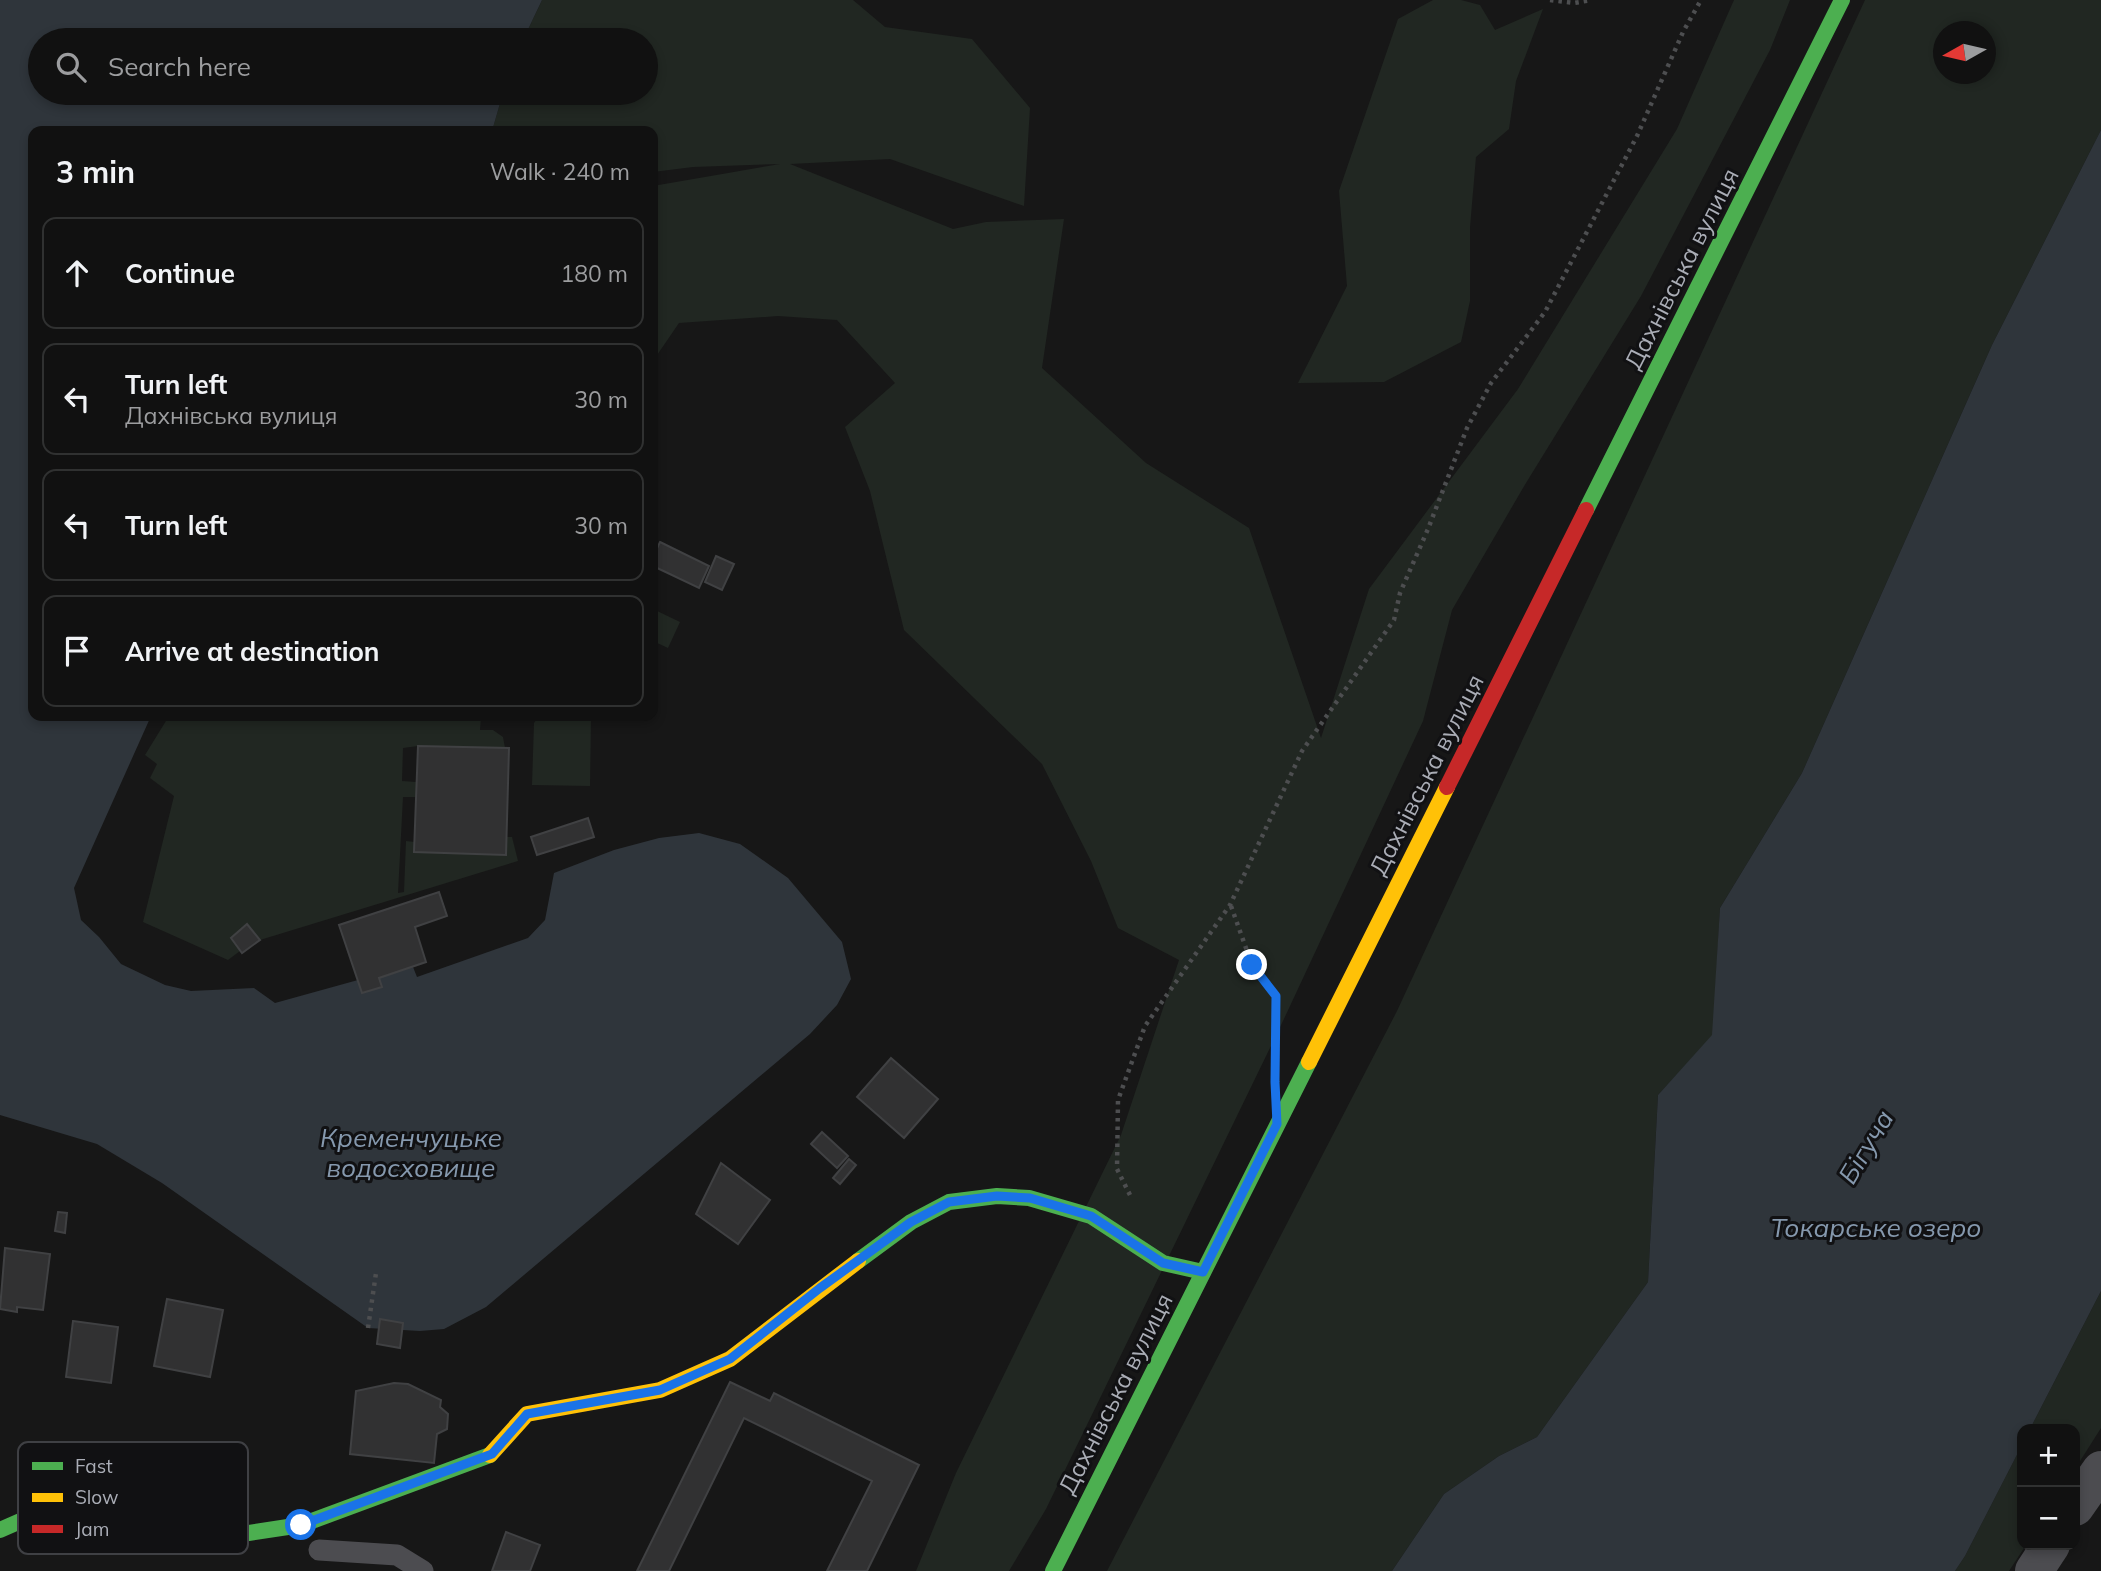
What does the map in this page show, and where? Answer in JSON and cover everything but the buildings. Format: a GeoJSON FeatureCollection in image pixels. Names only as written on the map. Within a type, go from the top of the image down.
{"type":"FeatureCollection","features":[{"type":"Feature","properties":{"kind":"street","name":"Дахнівська вулиця"},"geometry":{"type":"LineString","coordinates":[[1053,1571],[1842,0]]}},
{"type":"Feature","properties":{"kind":"street"},"geometry":{"type":"LineString","coordinates":[[248,1533],[301,1525],[492,1454],[527,1414],[660,1390],[730,1359],[911,1222],[949,1202],[997,1196],[1030,1198],[1091,1216],[1163,1263],[1203,1272]]}},
{"type":"Feature","properties":{"kind":"street"},"geometry":{"type":"LineString","coordinates":[[2080,1500],[2101,1470]]}},
{"type":"Feature","properties":{"kind":"street"},"geometry":{"type":"LineString","coordinates":[[0,1530],[18,1522]]}},
{"type":"Feature","properties":{"kind":"street"},"geometry":{"type":"LineString","coordinates":[[2034,1571],[2048,1550]]}},
{"type":"Feature","properties":{"kind":"lane"},"geometry":{"type":"LineString","coordinates":[[319,1550],[397,1555],[423,1571]]}},
{"type":"Feature","properties":{"kind":"path"},"geometry":{"type":"LineString","coordinates":[[1550,0],[1574,3],[1592,0]]}},
{"type":"Feature","properties":{"kind":"path"},"geometry":{"type":"LineString","coordinates":[[1135,1204],[1118,1169],[1118,1100],[1145,1026],[1230,905],[1302,751],[1394,620],[1400,593],[1467,428],[1491,383],[1545,312],[1637,135],[1683,33],[1701,0]]}},
{"type":"Feature","properties":{"kind":"path"},"geometry":{"type":"LineString","coordinates":[[1230,905],[1252,965],[1276,996],[1276,1045]]}},
{"type":"Feature","properties":{"kind":"path"},"geometry":{"type":"LineString","coordinates":[[368,1328],[376,1273]]}},
{"type":"Feature","properties":{"kind":"shaded area"},"geometry":{"type":"Polygon","coordinates":[[[542,0],[853,0],[885,27],[972,39],[1030,108],[1024,206],[890,159],[790,164],[953,229],[986,222],[1064,219],[1042,368],[1146,463],[1249,528],[1321,738],[1369,589],[1518,389],[1677,129],[1734,0],[1790,0],[1770,50],[1641,296],[1452,610],[1423,721],[1283,1021],[1103,1392],[1046,1509],[1009,1571],[916,1571],[956,1473],[1121,1135],[1179,960],[1118,928],[1091,861],[1042,764],[904,630],[870,491],[845,427],[895,383],[837,320],[778,316],[679,323],[658,354],[658,185],[780,164],[693,167],[658,171],[658,126],[493,126],[500,105],[658,105],[658,28],[529,28],[542,0]]]}},
{"type":"Feature","properties":{"kind":"shaded area"},"geometry":{"type":"Polygon","coordinates":[[[1433,0],[1461,0],[1480,5],[1495,30],[1543,9],[1516,81],[1509,129],[1476,157],[1470,227],[1470,301],[1461,342],[1384,382],[1298,383],[1347,286],[1339,191],[1398,19],[1433,0]]]}},
{"type":"Feature","properties":{"kind":"shaded area"},"geometry":{"type":"Polygon","coordinates":[[[1865,0],[2101,0],[2101,130],[1992,345],[1802,773],[1720,908],[1713,1035],[1658,1095],[1648,1282],[1537,1437],[1499,1456],[1444,1494],[1392,1571],[1107,1571],[1397,1011],[1865,0]]]}},
{"type":"Feature","properties":{"kind":"shaded area"},"geometry":{"type":"Polygon","coordinates":[[[658,611],[680,622],[668,648],[658,643],[658,611]]]}},
{"type":"Feature","properties":{"kind":"shaded area"},"geometry":{"type":"Polygon","coordinates":[[[166,721],[481,721],[480,730],[493,730],[503,737],[505,748],[403,748],[402,781],[416,782],[416,797],[403,797],[398,893],[404,892],[406,841],[415,842],[415,852],[506,855],[507,837],[512,837],[518,861],[260,940],[247,925],[232,938],[240,951],[228,960],[143,922],[174,796],[150,778],[157,764],[145,755],[166,721]]]}},
{"type":"Feature","properties":{"kind":"shaded area"},"geometry":{"type":"Polygon","coordinates":[[[591,721],[590,786],[532,785],[534,723],[591,721]]]}},
{"type":"Feature","properties":{"kind":"shaded area"},"geometry":{"type":"Polygon","coordinates":[[[2101,1291],[2101,1428],[2080,1461],[2080,1424],[2033,1424],[2101,1291]]]}},
{"type":"Feature","properties":{"kind":"shaded area"},"geometry":{"type":"Polygon","coordinates":[[[2017,1455],[2017,1550],[2023,1550],[2009,1571],[1955,1571],[2017,1455]]]}},
{"type":"Feature","properties":{"kind":"water","name":"Кременчуцьке водосховище"},"geometry":{"type":"Polygon","coordinates":[[[0,0],[542,0],[529,28],[28,28],[28,105],[500,105],[493,126],[28,126],[28,721],[149,721],[74,888],[81,920],[121,964],[165,985],[191,991],[254,988],[275,1003],[358,980],[363,993],[382,987],[379,978],[413,967],[417,977],[528,938],[545,920],[554,873],[614,850],[659,838],[699,833],[740,844],[788,878],[842,942],[851,979],[837,1005],[810,1034],[486,1307],[444,1329],[420,1331],[368,1328],[162,1183],[97,1144],[0,1115],[0,0]]]}},
{"type":"Feature","properties":{"kind":"water","name":"Токарське озеро"},"geometry":{"type":"Polygon","coordinates":[[[2101,130],[2101,1291],[2033,1424],[2017,1424],[2017,1455],[1955,1571],[1392,1571],[1444,1494],[1499,1456],[1537,1437],[1648,1282],[1658,1095],[1712,1035],[1720,908],[1802,773],[1992,345],[2101,130]]]}},
{"type":"Feature","properties":{"kind":"traffic: fast"},"geometry":{"type":"LineString","coordinates":[[1586,510],[1842,0]]}},
{"type":"Feature","properties":{"kind":"traffic: fast"},"geometry":{"type":"LineString","coordinates":[[1053,1571],[1309,1062]]}},
{"type":"Feature","properties":{"kind":"traffic: fast"},"geometry":{"type":"LineString","coordinates":[[858,1261],[911,1222],[949,1202],[997,1196],[1029,1198],[1091,1216],[1163,1263],[1203,1272]]}},
{"type":"Feature","properties":{"kind":"traffic: fast"},"geometry":{"type":"LineString","coordinates":[[248,1533],[301,1525],[490,1455]]}},
{"type":"Feature","properties":{"kind":"traffic: fast"},"geometry":{"type":"LineString","coordinates":[[0,1530],[18,1522]]}},
{"type":"Feature","properties":{"kind":"traffic: slow"},"geometry":{"type":"LineString","coordinates":[[1309,1062],[1447,787]]}},
{"type":"Feature","properties":{"kind":"traffic: slow"},"geometry":{"type":"LineString","coordinates":[[490,1455],[527,1414],[660,1390],[730,1359],[858,1261]]}},
{"type":"Feature","properties":{"kind":"traffic: jam"},"geometry":{"type":"LineString","coordinates":[[1447,787],[1586,510]]}},
{"type":"Feature","properties":{"kind":"route"},"geometry":{"type":"LineString","coordinates":[[301,1525],[492,1454],[527,1414],[660,1390],[730,1359],[820,1288],[911,1222],[949,1202],[997,1196],[1030,1198],[1091,1216],[1163,1263],[1203,1272],[1277,1124],[1276,996],[1252,965]]}},
{"type":"Feature","properties":{"kind":"water label","name":"Бігуча"},"geometry":{"type":"Point","coordinates":[1866,1147]}}]}
